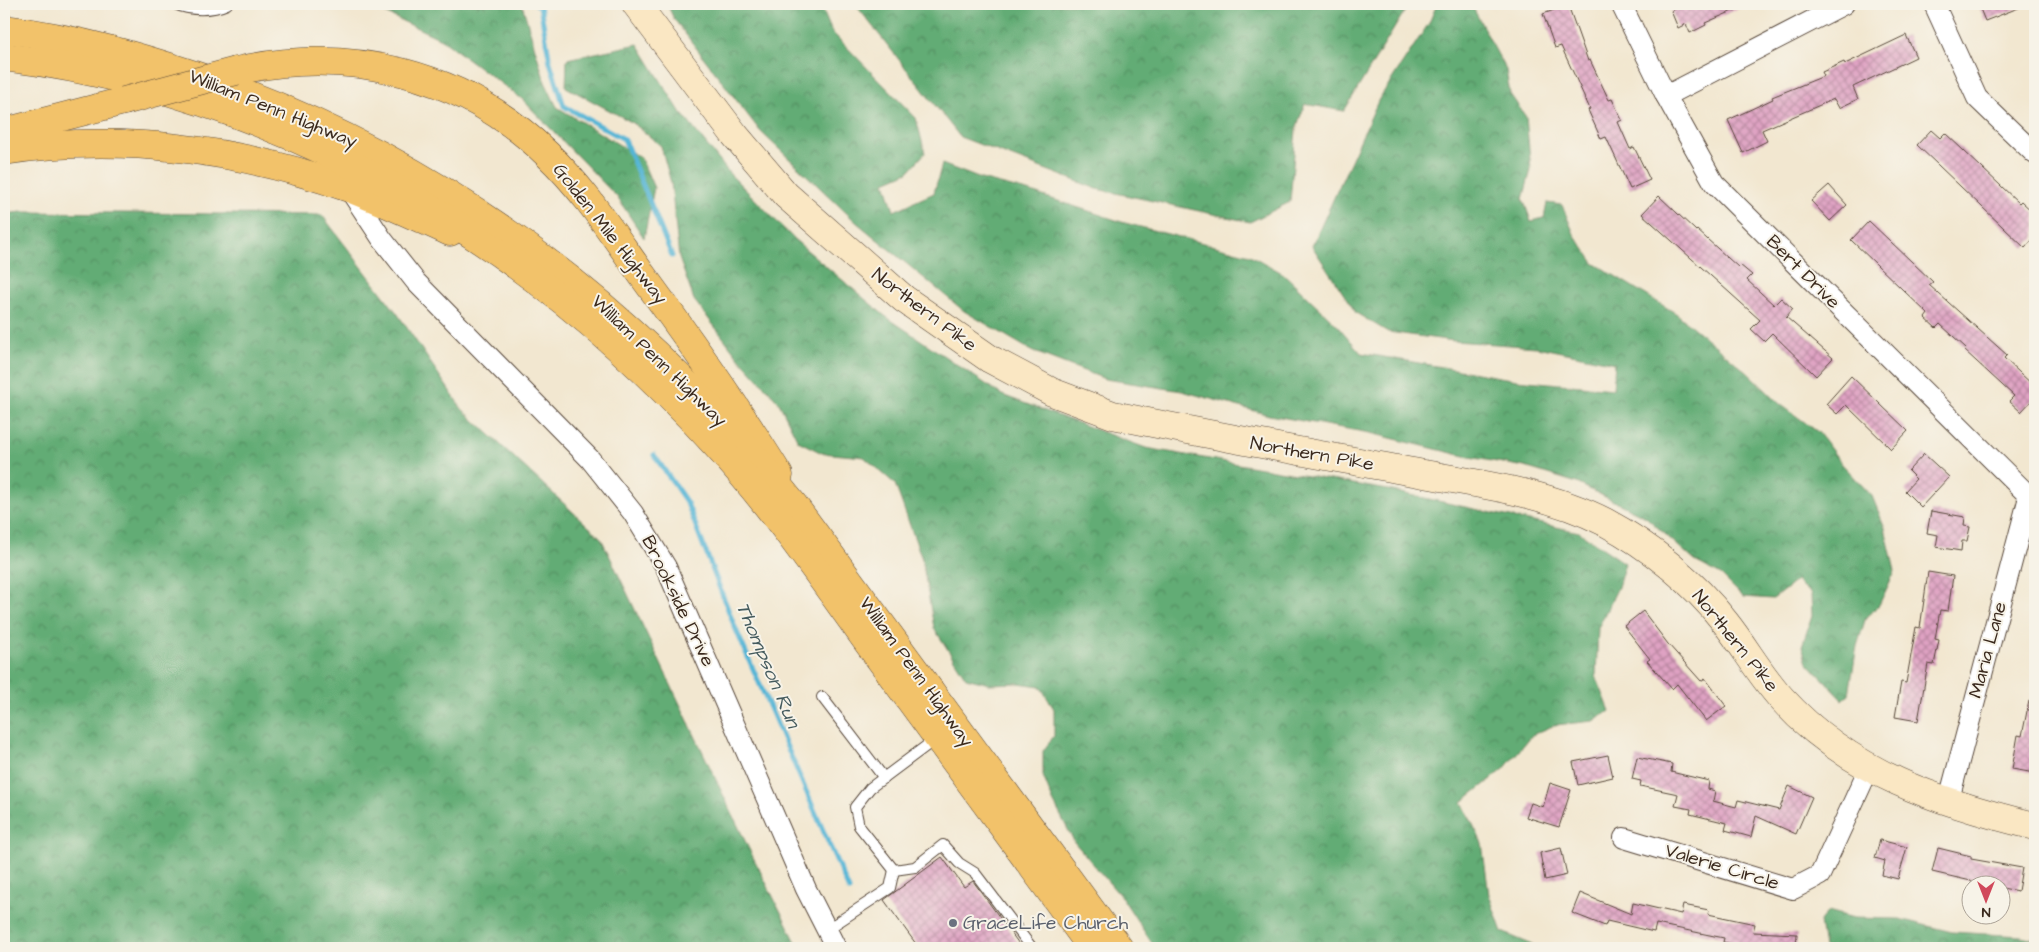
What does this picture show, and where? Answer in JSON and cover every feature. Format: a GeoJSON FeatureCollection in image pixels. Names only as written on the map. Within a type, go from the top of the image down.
{"type":"FeatureCollection","features":[{"type":"Feature","properties":{"kind":"main road","name":"Northern Pike"},"geometry":{"type":"LineString","coordinates":[[636,4],[734,134],[786,195],[904,299],[990,359],[1052,392],[1113,415],[1499,488],[1567,506],[1605,523],[1668,565],[1697,591],[1724,621],[1780,697],[1810,727],[1868,768],[1892,781],[1948,803],[2035,826]]}},
{"type":"Feature","properties":{"kind":"main road","name":"William Penn Highway"},"geometry":{"type":"LineString","coordinates":[[4,29],[62,37],[117,50],[268,102],[360,144],[484,215],[567,275],[666,362],[731,429],[764,467],[1119,948]]}},
{"type":"Feature","properties":{"kind":"main road","name":"William Penn Highway"},"geometry":{"type":"LineString","coordinates":[[4,57],[53,63],[136,81],[200,100],[310,143],[392,186],[448,219],[509,259],[582,316],[620,349],[715,444],[776,517],[1092,948]]}},
{"type":"Feature","properties":{"kind":"main road","name":"Golden Mile Highway"},"geometry":{"type":"LineString","coordinates":[[4,132],[236,71],[298,61],[343,62],[387,68],[452,89],[493,112],[529,138],[547,154],[578,189],[713,372],[824,546]]}},
{"type":"Feature","properties":{"kind":"main road"},"geometry":{"type":"LineString","coordinates":[[4,151],[100,144],[173,148],[254,161],[349,189],[509,259]]}},
{"type":"Feature","properties":{"kind":"street","name":"Bert Drive"},"geometry":{"type":"LineString","coordinates":[[1621,4],[1666,96],[1714,183],[2032,500]]}},
{"type":"Feature","properties":{"kind":"street"},"geometry":{"type":"LineString","coordinates":[[1666,96],[1844,4]]}},
{"type":"Feature","properties":{"kind":"street"},"geometry":{"type":"LineString","coordinates":[[1934,4],[1977,98],[2035,154]]}},
{"type":"Feature","properties":{"kind":"street","name":"Brookside Drive"},"geometry":{"type":"LineString","coordinates":[[349,189],[382,239],[416,282],[590,459],[614,486],[651,540],[679,595],[802,880],[836,948]]}},
{"type":"Feature","properties":{"kind":"street","name":"Maria Lane"},"geometry":{"type":"LineString","coordinates":[[1948,803],[2032,500]]}},
{"type":"Feature","properties":{"kind":"street","name":"Valerie Circle"},"geometry":{"type":"LineString","coordinates":[[1624,838],[1793,889],[1820,875],[1868,768]]}},
{"type":"Feature","properties":{"kind":"lane"},"geometry":{"type":"LineString","coordinates":[[176,4],[187,8],[201,9],[227,4]]}},
{"type":"Feature","properties":{"kind":"lane"},"geometry":{"type":"LineString","coordinates":[[822,696],[884,778]]}},
{"type":"Feature","properties":{"kind":"lane"},"geometry":{"type":"LineString","coordinates":[[894,870],[859,826],[855,807],[870,788],[938,738]]}},
{"type":"Feature","properties":{"kind":"lane"},"geometry":{"type":"LineString","coordinates":[[894,870],[915,867],[943,845],[959,863],[975,873],[1032,948]]}},
{"type":"Feature","properties":{"kind":"lane"},"geometry":{"type":"LineString","coordinates":[[826,930],[890,888],[894,870]]}},
{"type":"Feature","properties":{"kind":"green space"},"geometry":{"type":"Polygon","coordinates":[[[381,4],[522,4],[545,82],[557,107],[641,158],[654,188],[644,238],[617,197],[522,99],[441,39],[385,13],[381,4]]]}},
{"type":"Feature","properties":{"kind":"green space"},"geometry":{"type":"Polygon","coordinates":[[[667,4],[820,4],[832,32],[916,118],[925,153],[908,172],[885,182],[894,211],[934,193],[942,164],[981,179],[1031,192],[1125,223],[1250,255],[1284,274],[1338,326],[1361,353],[1517,380],[1613,389],[1615,363],[1537,347],[1454,341],[1388,332],[1356,313],[1312,246],[1379,99],[1429,23],[1437,4],[1471,4],[1506,70],[1510,94],[1526,117],[1531,170],[1523,199],[1531,221],[1544,218],[1547,203],[1562,205],[1574,234],[1594,263],[1677,314],[1748,373],[1780,404],[1818,432],[1842,464],[1872,496],[1885,528],[1895,571],[1879,605],[1866,617],[1857,646],[1849,694],[1843,700],[1807,662],[1802,646],[1812,616],[1811,594],[1796,581],[1773,599],[1743,597],[1721,575],[1695,561],[1646,517],[1577,483],[1525,467],[1464,456],[1370,433],[1269,415],[1182,391],[1105,379],[1032,351],[964,311],[856,222],[760,131],[674,19],[667,4]]]}},
{"type":"Feature","properties":{"kind":"green space"},"geometry":{"type":"Polygon","coordinates":[[[855,4],[1409,4],[1344,111],[1305,104],[1296,129],[1290,202],[1250,222],[1097,189],[960,137],[855,4]]]}},
{"type":"Feature","properties":{"kind":"green space"},"geometry":{"type":"Polygon","coordinates":[[[638,44],[679,110],[730,174],[795,240],[885,316],[1002,395],[1146,448],[1388,490],[1579,532],[1625,563],[1618,587],[1598,628],[1596,676],[1610,711],[1594,721],[1555,725],[1532,735],[1503,770],[1462,802],[1482,843],[1489,895],[1502,932],[1540,948],[1155,948],[1123,899],[1075,843],[1053,801],[1043,776],[1043,751],[1054,736],[1054,709],[1040,686],[1018,683],[989,684],[966,678],[934,628],[922,559],[895,484],[864,457],[822,453],[798,441],[778,401],[739,358],[694,300],[679,258],[671,183],[661,146],[633,123],[566,87],[567,59],[638,44]]]}},
{"type":"Feature","properties":{"kind":"green space"},"geometry":{"type":"Polygon","coordinates":[[[22,212],[322,215],[397,313],[462,409],[601,538],[748,847],[799,948],[4,948],[4,214],[22,212]]]}},
{"type":"Feature","properties":{"kind":"green space"},"geometry":{"type":"Polygon","coordinates":[[[1828,911],[1854,918],[1900,919],[1952,932],[2021,936],[2035,939],[2035,948],[1824,948],[1820,922],[1828,911]]]}},
{"type":"Feature","properties":{"kind":"building"},"geometry":{"type":"Polygon","coordinates":[[[1686,4],[1749,4],[1705,23],[1706,25],[1690,33],[1686,24],[1678,28],[1671,11],[1686,4]]]}},
{"type":"Feature","properties":{"kind":"building"},"geometry":{"type":"Polygon","coordinates":[[[1978,4],[2026,4],[2026,5],[1985,21],[1978,4]]]}},
{"type":"Feature","properties":{"kind":"building"},"geometry":{"type":"Polygon","coordinates":[[[1568,5],[1588,61],[1590,60],[1609,100],[1612,99],[1622,120],[1618,122],[1630,149],[1634,147],[1650,180],[1630,189],[1606,137],[1601,139],[1588,110],[1590,109],[1561,46],[1555,48],[1543,14],[1568,5]]]}},
{"type":"Feature","properties":{"kind":"building"},"geometry":{"type":"Polygon","coordinates":[[[1906,35],[1916,57],[1853,87],[1858,99],[1839,108],[1834,99],[1762,130],[1767,141],[1743,153],[1728,120],[1773,99],[1772,97],[1824,76],[1822,72],[1844,62],[1845,64],[1906,35]]]}},
{"type":"Feature","properties":{"kind":"building"},"geometry":{"type":"Polygon","coordinates":[[[1931,130],[1940,138],[1945,133],[2019,203],[2021,201],[2035,214],[2035,237],[2025,248],[1917,145],[1931,130]]]}},
{"type":"Feature","properties":{"kind":"building"},"geometry":{"type":"Polygon","coordinates":[[[1829,185],[1847,205],[1830,221],[1811,201],[1829,185]]]}},
{"type":"Feature","properties":{"kind":"building"},"geometry":{"type":"Polygon","coordinates":[[[1659,196],[1738,267],[1740,265],[1752,275],[1747,280],[1774,305],[1781,298],[1793,309],[1786,317],[1833,358],[1816,376],[1772,333],[1764,341],[1751,329],[1760,320],[1642,214],[1659,196]]]}},
{"type":"Feature","properties":{"kind":"building"},"geometry":{"type":"Polygon","coordinates":[[[1869,221],[1933,282],[1929,285],[2007,355],[2004,358],[2035,387],[2035,397],[2021,412],[2009,401],[2014,396],[1964,350],[1966,348],[1940,324],[1936,328],[1925,318],[1928,314],[1851,240],[1869,221]]]}},
{"type":"Feature","properties":{"kind":"building"},"geometry":{"type":"Polygon","coordinates":[[[1851,376],[1908,431],[1891,449],[1846,405],[1837,414],[1826,404],[1851,376]]]}},
{"type":"Feature","properties":{"kind":"building"},"geometry":{"type":"Polygon","coordinates":[[[1924,454],[1949,477],[1921,507],[1905,491],[1916,479],[1908,471],[1924,454]]]}},
{"type":"Feature","properties":{"kind":"building"},"geometry":{"type":"Polygon","coordinates":[[[1931,511],[1965,517],[1964,526],[1970,527],[1967,541],[1962,541],[1961,551],[1936,547],[1938,535],[1927,533],[1931,511]]]}},
{"type":"Feature","properties":{"kind":"building"},"geometry":{"type":"Polygon","coordinates":[[[1928,572],[1953,576],[1948,611],[1940,610],[1935,639],[1939,640],[1934,665],[1928,664],[1918,721],[1895,717],[1901,682],[1906,683],[1916,627],[1920,628],[1928,572]]]}},
{"type":"Feature","properties":{"kind":"building"},"geometry":{"type":"Polygon","coordinates":[[[1643,611],[1668,644],[1701,681],[1705,678],[1726,706],[1706,721],[1677,684],[1672,689],[1647,661],[1650,659],[1624,626],[1643,611]]]}},
{"type":"Feature","properties":{"kind":"building"},"geometry":{"type":"Polygon","coordinates":[[[2029,701],[2035,702],[2035,773],[2012,769],[2018,735],[2022,736],[2029,701]]]}},
{"type":"Feature","properties":{"kind":"building"},"geometry":{"type":"Polygon","coordinates":[[[1608,755],[1613,777],[1578,785],[1573,762],[1608,755]]]}},
{"type":"Feature","properties":{"kind":"building"},"geometry":{"type":"Polygon","coordinates":[[[1637,757],[1672,764],[1671,772],[1709,781],[1708,789],[1715,791],[1713,801],[1736,807],[1738,800],[1779,810],[1789,786],[1812,797],[1796,834],[1756,816],[1751,837],[1725,830],[1727,823],[1690,814],[1691,809],[1675,806],[1678,794],[1640,786],[1641,781],[1632,779],[1637,757]]]}},
{"type":"Feature","properties":{"kind":"building"},"geometry":{"type":"Polygon","coordinates":[[[1550,783],[1571,790],[1559,827],[1526,817],[1531,803],[1543,807],[1550,783]]]}},
{"type":"Feature","properties":{"kind":"building"},"geometry":{"type":"Polygon","coordinates":[[[1880,840],[1907,847],[1898,879],[1882,875],[1885,861],[1875,858],[1880,840]]]}},
{"type":"Feature","properties":{"kind":"building"},"geometry":{"type":"Polygon","coordinates":[[[1561,848],[1567,875],[1545,880],[1540,853],[1561,848]]]}},
{"type":"Feature","properties":{"kind":"building"},"geometry":{"type":"Polygon","coordinates":[[[1938,848],[1971,856],[1971,859],[2022,868],[2018,891],[2012,890],[2012,874],[1962,874],[1962,879],[1932,872],[1938,848]]]}},
{"type":"Feature","properties":{"kind":"building","name":"GraceLife Church"},"geometry":{"type":"Polygon","coordinates":[[[942,857],[964,887],[973,881],[1022,948],[919,948],[884,900],[942,857]]]}},
{"type":"Feature","properties":{"kind":"building"},"geometry":{"type":"Polygon","coordinates":[[[1580,893],[1631,914],[1633,903],[1681,914],[1683,905],[1709,910],[1708,914],[1755,924],[1753,932],[1797,934],[1796,948],[1750,946],[1750,948],[1723,942],[1724,938],[1656,924],[1654,932],[1607,921],[1605,926],[1572,913],[1580,893]]]}},
{"type":"Feature","properties":{"kind":"waterway","name":"Thompson Run"},"geometry":{"type":"LineString","coordinates":[[536,4],[540,6],[550,62],[564,106],[624,139],[672,256]]}},
{"type":"Feature","properties":{"kind":"waterway","name":"Thompson Run"},"geometry":{"type":"LineString","coordinates":[[654,455],[687,503],[734,625],[849,890]]}},
{"type":"Feature","properties":{"kind":"place","name":"GraceLife Church"},"geometry":{"type":"Point","coordinates":[953,923]}}]}
